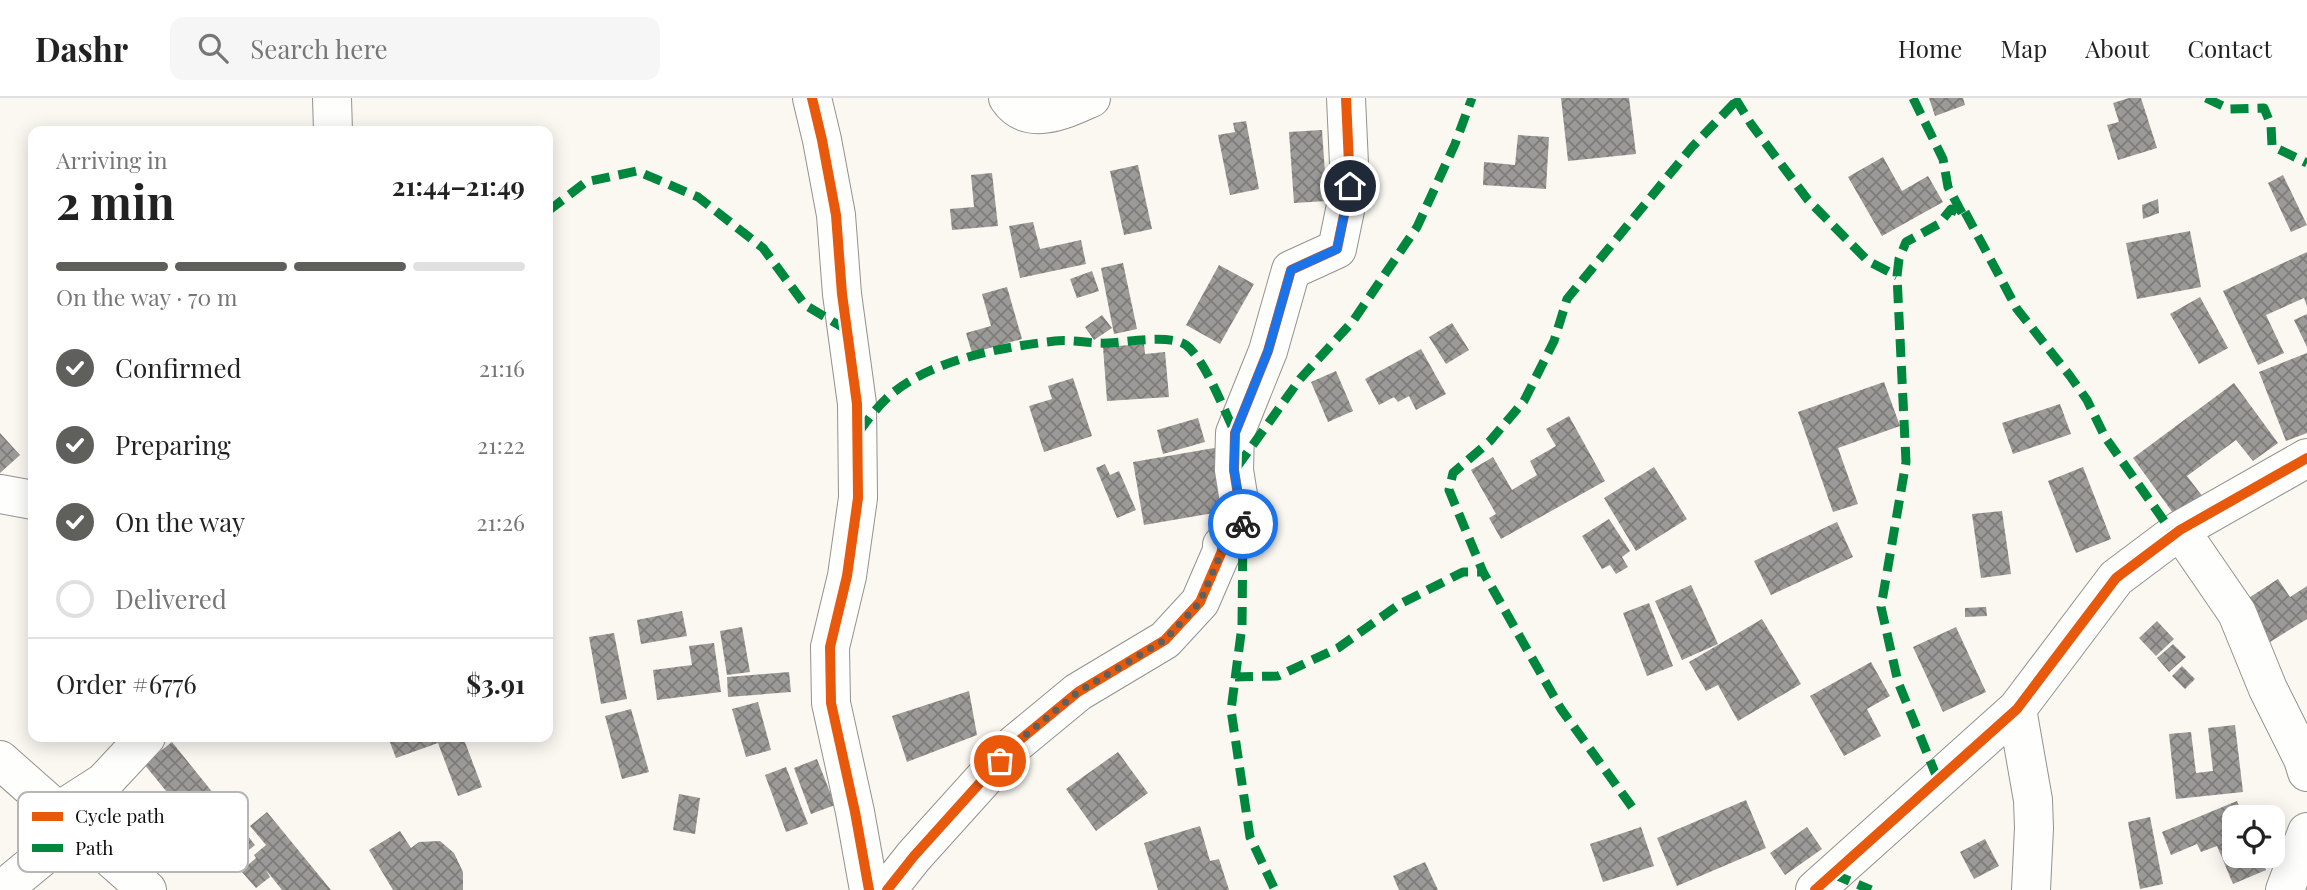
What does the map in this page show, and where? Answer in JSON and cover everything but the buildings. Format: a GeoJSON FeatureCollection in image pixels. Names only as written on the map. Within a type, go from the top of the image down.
{"type":"FeatureCollection","features":[{"type":"Feature","properties":{"kind":"street"},"geometry":{"type":"LineString","coordinates":[[332,98],[333,126]]}},
{"type":"Feature","properties":{"kind":"street"},"geometry":{"type":"LineString","coordinates":[[812,98],[836,215],[842,294],[857,404],[858,498],[847,576],[830,647],[831,703],[869,890]]}},
{"type":"Feature","properties":{"kind":"street"},"geometry":{"type":"LineString","coordinates":[[1008,98],[1020,110],[1043,115],[1060,112],[1091,98]]}},
{"type":"Feature","properties":{"kind":"street"},"geometry":{"type":"LineString","coordinates":[[887,890],[914,856],[1015,744],[1078,692],[1165,640],[1200,602],[1222,551],[1222,545],[1243,526],[1234,470],[1235,433],[1268,351],[1291,270],[1337,249],[1350,186],[1346,98]]}},
{"type":"Feature","properties":{"kind":"street"},"geometry":{"type":"LineString","coordinates":[[1815,890],[2017,709],[2116,578],[2180,530],[2307,458]]}},
{"type":"Feature","properties":{"kind":"street"},"geometry":{"type":"LineString","coordinates":[[0,494],[28,499]]}},
{"type":"Feature","properties":{"kind":"street"},"geometry":{"type":"LineString","coordinates":[[2180,530],[2237,613],[2268,689],[2307,772]]}},
{"type":"Feature","properties":{"kind":"street"},"geometry":{"type":"LineString","coordinates":[[2017,709],[2033,800],[2031,890]]}},
{"type":"Feature","properties":{"kind":"street"},"geometry":{"type":"LineString","coordinates":[[94,792],[141,742]]}},
{"type":"Feature","properties":{"kind":"street"},"geometry":{"type":"LineString","coordinates":[[0,760],[37,792]]}},
{"type":"Feature","properties":{"kind":"street"},"geometry":{"type":"LineString","coordinates":[[2285,890],[2307,832]]}},
{"type":"Feature","properties":{"kind":"street"},"geometry":{"type":"LineString","coordinates":[[2,890],[19,872]]}},
{"type":"Feature","properties":{"kind":"street"},"geometry":{"type":"LineString","coordinates":[[127,872],[147,890]]}},
{"type":"Feature","properties":{"kind":"marked path"},"geometry":{"type":"LineString","coordinates":[[1237,467],[1300,379],[1353,321],[1417,227],[1455,144],[1472,98]]}},
{"type":"Feature","properties":{"kind":"marked path"},"geometry":{"type":"LineString","coordinates":[[1735,98],[1751,124],[1808,200],[1868,261],[1897,276]]}},
{"type":"Feature","properties":{"kind":"marked path"},"geometry":{"type":"LineString","coordinates":[[1632,807],[1561,709],[1483,572],[1449,490],[1453,473],[1490,441],[1524,401],[1554,341],[1567,299],[1692,147],[1739,98]]}},
{"type":"Feature","properties":{"kind":"marked path"},"geometry":{"type":"LineString","coordinates":[[1913,98],[1943,159],[1948,187],[1963,215],[1951,209],[1939,224],[1906,242],[1899,259],[1897,276],[1906,462],[1881,607],[1898,682],[1938,780]]}},
{"type":"Feature","properties":{"kind":"marked path"},"geometry":{"type":"LineString","coordinates":[[2206,98],[2229,109],[2264,108],[2271,125],[2272,146],[2307,163]]}},
{"type":"Feature","properties":{"kind":"marked path"},"geometry":{"type":"LineString","coordinates":[[553,207],[586,182],[637,171],[698,197],[763,248],[805,305],[847,330]]}},
{"type":"Feature","properties":{"kind":"marked path"},"geometry":{"type":"LineString","coordinates":[[1965,212],[2017,309],[2087,400],[2105,437],[2174,535]]}},
{"type":"Feature","properties":{"kind":"marked path"},"geometry":{"type":"LineString","coordinates":[[859,432],[894,392],[929,371],[970,356],[1055,341],[1101,343],[1159,339],[1179,342],[1193,352],[1207,373],[1235,433]]}},
{"type":"Feature","properties":{"kind":"marked path"},"geometry":{"type":"LineString","coordinates":[[1243,526],[1242,626],[1231,710],[1250,837],[1275,890]]}},
{"type":"Feature","properties":{"kind":"marked path"},"geometry":{"type":"LineString","coordinates":[[1235,677],[1278,676],[1338,648],[1400,604],[1463,572],[1483,572]]}},
{"type":"Feature","properties":{"kind":"marked path"},"geometry":{"type":"LineString","coordinates":[[1833,874],[1871,890]]}},
{"type":"Feature","properties":{"kind":"cycle path"},"geometry":{"type":"LineString","coordinates":[[812,98],[836,215],[842,294],[857,404],[858,498],[847,576],[830,647],[831,703],[869,890]]}},
{"type":"Feature","properties":{"kind":"cycle path"},"geometry":{"type":"LineString","coordinates":[[887,890],[914,856],[1015,744],[1078,692],[1165,640],[1200,602],[1222,551],[1222,545],[1243,526],[1234,470],[1235,433],[1268,351],[1291,270],[1337,249],[1350,186],[1346,98]]}},
{"type":"Feature","properties":{"kind":"cycle path"},"geometry":{"type":"LineString","coordinates":[[1815,890],[2017,709],[2116,578],[2180,530],[2307,458]]}},
{"type":"Feature","properties":{"kind":"way so far"},"geometry":{"type":"LineString","coordinates":[[1000,761],[1015,744],[1078,692],[1165,640],[1200,602],[1222,551],[1222,545],[1243,524]]}},
{"type":"Feature","properties":{"kind":"route"},"geometry":{"type":"LineString","coordinates":[[1243,524],[1234,470],[1235,433],[1268,351],[1291,270],[1337,249],[1350,186]]}}]}
